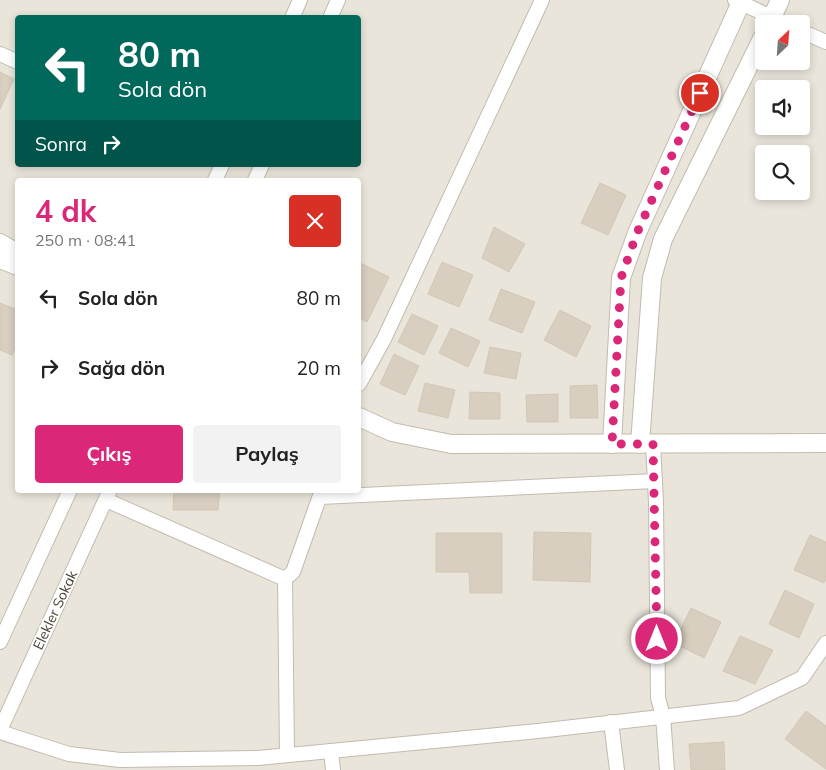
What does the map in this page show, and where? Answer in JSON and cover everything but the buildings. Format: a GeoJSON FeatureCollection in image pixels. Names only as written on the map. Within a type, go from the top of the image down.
{"type":"FeatureCollection","features":[{"type":"Feature","properties":{"kind":"street"},"geometry":{"type":"LineString","coordinates":[[293,15],[300,0]]}},
{"type":"Feature","properties":{"kind":"street"},"geometry":{"type":"LineString","coordinates":[[331,15],[338,0]]}},
{"type":"Feature","properties":{"kind":"street"},"geometry":{"type":"LineString","coordinates":[[361,380],[384,339],[542,0]]}},
{"type":"Feature","properties":{"kind":"street"},"geometry":{"type":"LineString","coordinates":[[777,15],[780,0]]}},
{"type":"Feature","properties":{"kind":"street"},"geometry":{"type":"LineString","coordinates":[[612,444],[621,278],[637,233],[739,1],[764,15]]}},
{"type":"Feature","properties":{"kind":"street"},"geometry":{"type":"LineString","coordinates":[[810,35],[826,42]]}},
{"type":"Feature","properties":{"kind":"street"},"geometry":{"type":"LineString","coordinates":[[667,770],[663,716],[658,698],[655,481],[647,444],[652,278],[661,247],[755,53]]}},
{"type":"Feature","properties":{"kind":"street"},"geometry":{"type":"LineString","coordinates":[[0,54],[15,61]]}},
{"type":"Feature","properties":{"kind":"street"},"geometry":{"type":"LineString","coordinates":[[0,243],[15,252]]}},
{"type":"Feature","properties":{"kind":"street"},"geometry":{"type":"LineString","coordinates":[[0,259],[15,265]]}},
{"type":"Feature","properties":{"kind":"street"},"geometry":{"type":"LineString","coordinates":[[361,418],[392,432],[451,444],[826,444]]}},
{"type":"Feature","properties":{"kind":"street"},"geometry":{"type":"LineString","coordinates":[[361,492],[655,481]]}},
{"type":"Feature","properties":{"kind":"street"},"geometry":{"type":"LineString","coordinates":[[0,642],[69,493]]}},
{"type":"Feature","properties":{"kind":"street"},"geometry":{"type":"LineString","coordinates":[[287,755],[285,579],[293,572],[321,493]]}},
{"type":"Feature","properties":{"kind":"street"},"geometry":{"type":"LineString","coordinates":[[108,495],[285,579]]}},
{"type":"Feature","properties":{"kind":"street","name":"Elekler Sokak"},"geometry":{"type":"LineString","coordinates":[[0,731],[108,495]]}},
{"type":"Feature","properties":{"kind":"street"},"geometry":{"type":"LineString","coordinates":[[0,731],[69,754],[120,760],[258,758],[611,722],[739,708],[802,678],[826,643]]}},
{"type":"Feature","properties":{"kind":"street"},"geometry":{"type":"LineString","coordinates":[[611,722],[617,770]]}},
{"type":"Feature","properties":{"kind":"street"},"geometry":{"type":"LineString","coordinates":[[331,751],[333,770]]}},
{"type":"Feature","properties":{"kind":"shaded area"},"geometry":{"type":"Polygon","coordinates":[[[0,0],[826,0],[826,770],[0,770],[0,0]]]}},
{"type":"Feature","properties":{"kind":"route"},"geometry":{"type":"LineString","coordinates":[[657,639],[656,502],[653,444],[612,444],[621,278],[637,233],[700,93]]}}]}
